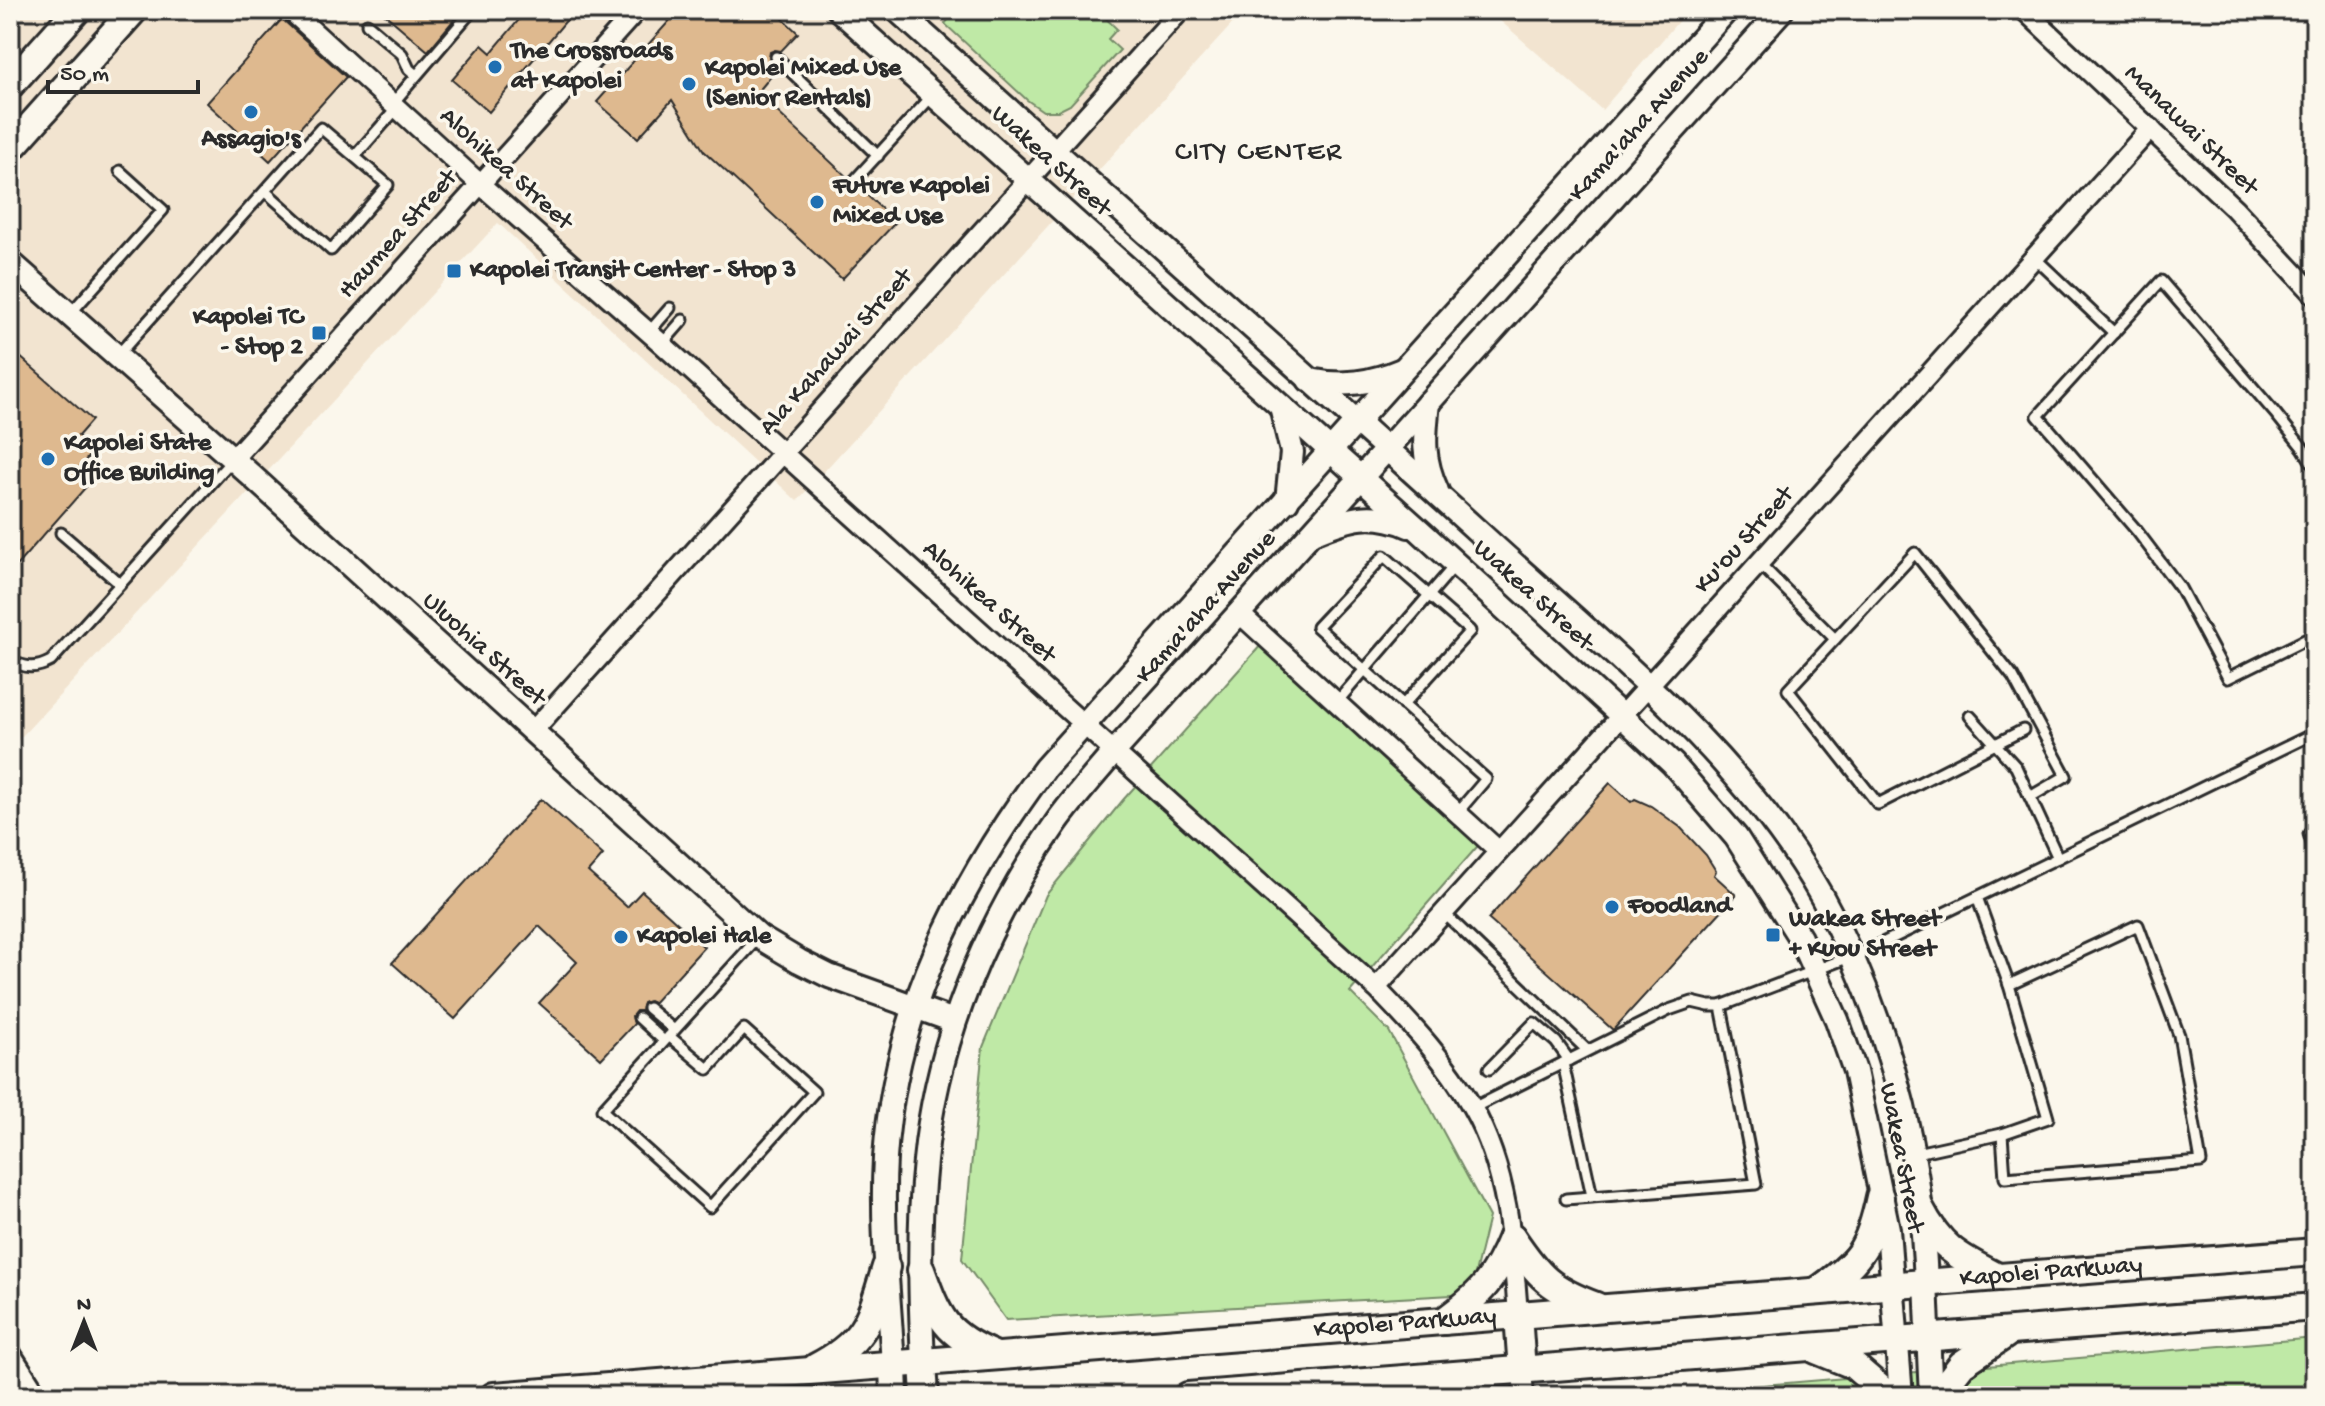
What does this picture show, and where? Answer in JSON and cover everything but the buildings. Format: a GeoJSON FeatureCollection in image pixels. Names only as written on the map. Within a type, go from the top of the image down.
{"type":"FeatureCollection","features":[{"type":"Feature","properties":{"kind":"main road"},"geometry":{"type":"LineString","coordinates":[[10,85],[77,10]]}},
{"type":"Feature","properties":{"kind":"main road"},"geometry":{"type":"LineString","coordinates":[[10,149],[134,10]]}},
{"type":"Feature","properties":{"kind":"main road"},"geometry":{"type":"LineString","coordinates":[[1817,1291],[1859,1257],[1868,1242],[1880,1197]]}},
{"type":"Feature","properties":{"kind":"main road"},"geometry":{"type":"LineString","coordinates":[[1920,1208],[1929,1226],[1950,1250],[1998,1277]]}},
{"type":"Feature","properties":{"kind":"main road"},"geometry":{"type":"LineString","coordinates":[[1512,1237],[1547,1282],[1574,1297],[1604,1308]]}},
{"type":"Feature","properties":{"kind":"main road"},"geometry":{"type":"LineString","coordinates":[[1444,1321],[1485,1287],[1501,1265],[1512,1237]]}},
{"type":"Feature","properties":{"kind":"main road","name":"Kapolei Parkway"},"geometry":{"type":"LineString","coordinates":[[494,1396],[2315,1252]]}},
{"type":"Feature","properties":{"kind":"main road"},"geometry":{"type":"LineString","coordinates":[[806,1371],[837,1356],[863,1331],[886,1267]]}},
{"type":"Feature","properties":{"kind":"main road"},"geometry":{"type":"LineString","coordinates":[[921,1270],[934,1306],[945,1324],[969,1344],[997,1356]]}},
{"type":"Feature","properties":{"kind":"main road","name":"Kapolei Parkway"},"geometry":{"type":"LineString","coordinates":[[1188,1396],[2315,1307]]}},
{"type":"Feature","properties":{"kind":"main road"},"geometry":{"type":"LineString","coordinates":[[1518,1315],[1522,1370]]}},
{"type":"Feature","properties":{"kind":"main road"},"geometry":{"type":"LineString","coordinates":[[1937,1396],[1962,1364],[2010,1332]]}},
{"type":"Feature","properties":{"kind":"main road"},"geometry":{"type":"LineString","coordinates":[[1809,1347],[1853,1365],[1889,1396]]}},
{"type":"Feature","properties":{"kind":"main road"},"geometry":{"type":"LineString","coordinates":[[923,1362],[925,1396]]}},
{"type":"Feature","properties":{"kind":"main road"},"geometry":{"type":"LineString","coordinates":[[893,1365],[894,1396]]}},
{"type":"Feature","properties":{"kind":"street","name":"Alohikea Street"},"geometry":{"type":"LineString","coordinates":[[290,10],[1084,724],[1414,1026],[1437,1053],[1473,1108],[1498,1169],[1512,1237],[1518,1315]]}},
{"type":"Feature","properties":{"kind":"street","name":"Haumea Street"},"geometry":{"type":"LineString","coordinates":[[233,459],[637,10]]}},
{"type":"Feature","properties":{"kind":"street","name":"Wakea Street"},"geometry":{"type":"LineString","coordinates":[[839,10],[1622,716],[1673,764],[1736,837],[1777,899],[1816,970],[1855,1071],[1888,1229],[1901,1396]]}},
{"type":"Feature","properties":{"kind":"street","name":"Wakea Street"},"geometry":{"type":"LineString","coordinates":[[897,10],[1648,687],[1734,775],[1766,814],[1823,898],[1852,957],[1892,1069],[1912,1154],[1920,1208],[1931,1396]]}},
{"type":"Feature","properties":{"kind":"street","name":"Ala Kahawai Street"},"geometry":{"type":"LineString","coordinates":[[532,732],[1181,10]]}},
{"type":"Feature","properties":{"kind":"street","name":"Kama'aha Avenue"},"geometry":{"type":"LineString","coordinates":[[893,1365],[886,1267],[885,1159],[890,1112],[899,1063],[915,1008],[951,916],[975,871],[1045,768],[1727,10]]}},
{"type":"Feature","properties":{"kind":"street","name":"Kama'aha Avenue"},"geometry":{"type":"LineString","coordinates":[[923,1362],[921,1214],[925,1161],[936,1092],[954,1021],[970,979],[1009,898],[1057,822],[1114,752],[1782,10]]}},
{"type":"Feature","properties":{"kind":"street","name":"Manawai Street"},"geometry":{"type":"LineString","coordinates":[[2024,10],[2244,218],[2315,295]]}},
{"type":"Feature","properties":{"kind":"street","name":"Ku'ou Street"},"geometry":{"type":"LineString","coordinates":[[1376,988],[2151,128]]}},
{"type":"Feature","properties":{"kind":"street","name":"Uluohia Street"},"geometry":{"type":"LineString","coordinates":[[10,262],[233,459],[759,937],[829,976],[954,1021]]}},
{"type":"Feature","properties":{"kind":"street"},"geometry":{"type":"LineString","coordinates":[[1309,380],[1353,385],[1379,380],[1407,368]]}},
{"type":"Feature","properties":{"kind":"street"},"geometry":{"type":"LineString","coordinates":[[1428,403],[1424,450],[1428,472],[1439,496]]}},
{"type":"Feature","properties":{"kind":"street"},"geometry":{"type":"LineString","coordinates":[[1281,408],[1292,452],[1287,501]]}},
{"type":"Feature","properties":{"kind":"street"},"geometry":{"type":"LineString","coordinates":[[1310,534],[1337,522],[1364,516],[1389,518],[1419,530]]}},
{"type":"Feature","properties":{"kind":"street"},"geometry":{"type":"LineString","coordinates":[[1240,614],[1499,851]]}},
{"type":"Feature","properties":{"kind":"street"},"geometry":{"type":"LineString","coordinates":[[10,1352],[38,1396]]}},
{"type":"Feature","properties":{"kind":"street"},"geometry":{"type":"LineString","coordinates":[[1522,1370],[1524,1396]]}},
{"type":"Feature","properties":{"kind":"street"},"geometry":{"type":"LineString","coordinates":[[10,1377],[12,1396]]}},
{"type":"Feature","properties":{"kind":"lane"},"geometry":{"type":"LineString","coordinates":[[355,156],[470,10]]}},
{"type":"Feature","properties":{"kind":"lane"},"geometry":{"type":"LineString","coordinates":[[367,24],[402,54],[409,69],[416,75]]}},
{"type":"Feature","properties":{"kind":"lane"},"geometry":{"type":"LineString","coordinates":[[776,57],[878,156]]}},
{"type":"Feature","properties":{"kind":"lane"},"geometry":{"type":"LineString","coordinates":[[853,182],[933,95]]}},
{"type":"Feature","properties":{"kind":"lane"},"geometry":{"type":"LineString","coordinates":[[116,357],[321,128],[388,185],[331,250],[265,191]]}},
{"type":"Feature","properties":{"kind":"lane"},"geometry":{"type":"LineString","coordinates":[[69,315],[163,210],[120,171]]}},
{"type":"Feature","properties":{"kind":"lane"},"geometry":{"type":"LineString","coordinates":[[2035,258],[2114,333]]}},
{"type":"Feature","properties":{"kind":"lane"},"geometry":{"type":"LineString","coordinates":[[2315,468],[2303,448],[2161,281],[2038,416],[2137,531],[2180,588],[2228,678],[2315,635]]}},
{"type":"Feature","properties":{"kind":"lane"},"geometry":{"type":"LineString","coordinates":[[655,338],[670,308]]}},
{"type":"Feature","properties":{"kind":"lane"},"geometry":{"type":"LineString","coordinates":[[655,338],[683,320]]}},
{"type":"Feature","properties":{"kind":"lane"},"geometry":{"type":"LineString","coordinates":[[2303,448],[2315,440]]}},
{"type":"Feature","properties":{"kind":"lane"},"geometry":{"type":"LineString","coordinates":[[10,659],[27,667],[51,661],[233,459]]}},
{"type":"Feature","properties":{"kind":"lane"},"geometry":{"type":"LineString","coordinates":[[61,533],[120,584]]}},
{"type":"Feature","properties":{"kind":"lane"},"geometry":{"type":"LineString","coordinates":[[2023,730],[1878,804],[1788,690],[1915,553],[2013,677],[2066,776],[2030,797]]}},
{"type":"Feature","properties":{"kind":"lane"},"geometry":{"type":"LineString","coordinates":[[1403,705],[1470,631],[1384,556],[1317,627],[1364,670],[1403,705],[1486,779],[1457,813]]}},
{"type":"Feature","properties":{"kind":"lane"},"geometry":{"type":"LineString","coordinates":[[1759,563],[1835,639]]}},
{"type":"Feature","properties":{"kind":"lane"},"geometry":{"type":"LineString","coordinates":[[1336,703],[1456,564]]}},
{"type":"Feature","properties":{"kind":"lane"},"geometry":{"type":"LineString","coordinates":[[1970,716],[2016,767],[2058,858]]}},
{"type":"Feature","properties":{"kind":"lane"},"geometry":{"type":"LineString","coordinates":[[1473,1108],[1669,1010],[1692,1002],[1721,1006],[1852,957],[2315,733]]}},
{"type":"Feature","properties":{"kind":"lane"},"geometry":{"type":"LineString","coordinates":[[2315,831],[2309,834],[2315,852]]}},
{"type":"Feature","properties":{"kind":"lane"},"geometry":{"type":"LineString","coordinates":[[1912,1154],[2002,1134],[2048,1118],[2009,985],[1977,897]]}},
{"type":"Feature","properties":{"kind":"lane"},"geometry":{"type":"LineString","coordinates":[[1444,913],[1587,1050]]}},
{"type":"Feature","properties":{"kind":"lane"},"geometry":{"type":"LineString","coordinates":[[2002,1134],[2005,1178],[2201,1162],[2179,1035],[2138,925],[2009,985]]}},
{"type":"Feature","properties":{"kind":"lane"},"geometry":{"type":"LineString","coordinates":[[639,1018],[669,1036],[708,1069],[744,1029],[814,1092],[710,1207],[602,1110],[669,1036],[759,937]]}},
{"type":"Feature","properties":{"kind":"lane"},"geometry":{"type":"LineString","coordinates":[[1566,1199],[1756,1184],[1721,1006]]}},
{"type":"Feature","properties":{"kind":"lane"},"geometry":{"type":"LineString","coordinates":[[648,1008],[669,1036]]}},
{"type":"Feature","properties":{"kind":"lane"},"geometry":{"type":"LineString","coordinates":[[1489,1069],[1534,1023],[1556,1042],[1566,1062],[1592,1196]]}},
{"type":"Feature","properties":{"kind":"shaded area"},"geometry":{"type":"Polygon","coordinates":[[[10,10],[1245,10],[797,501],[498,223],[10,749],[10,10]]]}},
{"type":"Feature","properties":{"kind":"shaded area"},"geometry":{"type":"Polygon","coordinates":[[[1488,10],[1688,10],[1602,110],[1488,10]]]}},
{"type":"Feature","properties":{"kind":"green space"},"geometry":{"type":"Polygon","coordinates":[[[956,10],[1097,10],[1117,29],[1108,39],[1120,50],[1070,105],[1058,111],[1043,111],[945,24],[956,10]]]}},
{"type":"Feature","properties":{"kind":"green space"},"geometry":{"type":"Polygon","coordinates":[[[1262,644],[1490,832],[1350,992],[1389,1031],[1489,1217],[1470,1294],[1006,1320],[962,1259],[983,1047],[1046,895],[1123,800],[1262,644]]]}},
{"type":"Feature","properties":{"kind":"green space"},"geometry":{"type":"Polygon","coordinates":[[[2315,1338],[2315,1396],[1634,1396],[2315,1338]]]}},
{"type":"Feature","properties":{"kind":"place","name":"The Crossroads at Kapolei"},"geometry":{"type":"Point","coordinates":[495,67]}},
{"type":"Feature","properties":{"kind":"place","name":"Kapolei Mixed Use (Senior Rentals)"},"geometry":{"type":"Point","coordinates":[689,84]}},
{"type":"Feature","properties":{"kind":"place","name":"Assagio's"},"geometry":{"type":"Point","coordinates":[251,112]}},
{"type":"Feature","properties":{"kind":"place","name":"Future Kapolei Mixed Use"},"geometry":{"type":"Point","coordinates":[817,202]}},
{"type":"Feature","properties":{"kind":"place","name":"Kapolei Transit Center - Stop 3"},"geometry":{"type":"Point","coordinates":[454,271]}},
{"type":"Feature","properties":{"kind":"place","name":"Kapolei TC - Stop 2"},"geometry":{"type":"Point","coordinates":[319,333]}},
{"type":"Feature","properties":{"kind":"place","name":"Kapolei State Office Building"},"geometry":{"type":"Point","coordinates":[48,459]}},
{"type":"Feature","properties":{"kind":"place","name":"Foodland"},"geometry":{"type":"Point","coordinates":[1612,907]}},
{"type":"Feature","properties":{"kind":"place","name":"Wakea Street + Kuou Street"},"geometry":{"type":"Point","coordinates":[1773,935]}},
{"type":"Feature","properties":{"kind":"place","name":"Kapolei Hale"},"geometry":{"type":"Point","coordinates":[621,937]}},
{"type":"Feature","properties":{"kind":"district","name":"CITY CENTER"},"geometry":{"type":"Point","coordinates":[1259,153]}}]}
